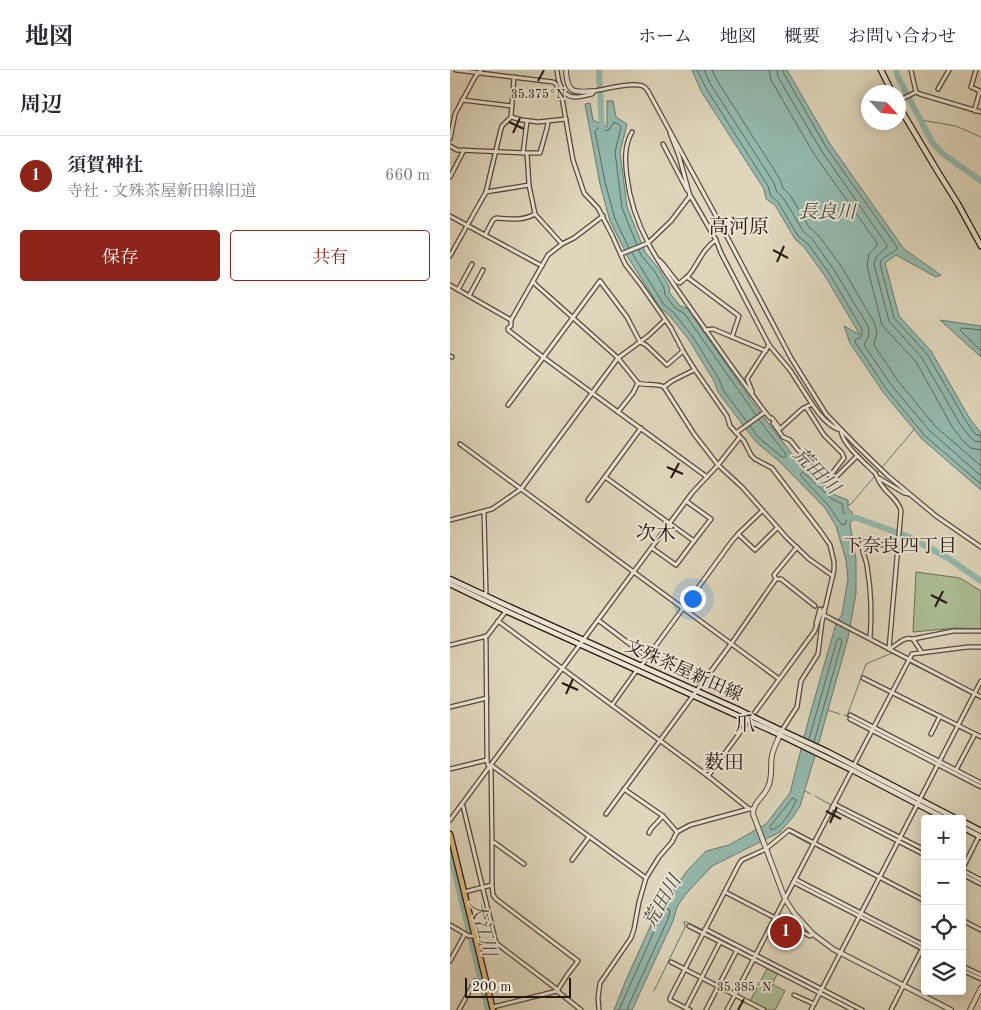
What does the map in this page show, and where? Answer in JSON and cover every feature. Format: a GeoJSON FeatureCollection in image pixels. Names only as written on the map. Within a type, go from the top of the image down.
{"type":"FeatureCollection","features":[{"type":"Feature","properties":{"kind":"main road"},"geometry":{"type":"LineString","coordinates":[[881,70],[888,85]]}},
{"type":"Feature","properties":{"kind":"main road"},"geometry":{"type":"LineString","coordinates":[[906,117],[981,246]]}},
{"type":"Feature","properties":{"kind":"main road","name":"文殊茶屋新田線"},"geometry":{"type":"LineString","coordinates":[[450,579],[734,714],[773,729]]}},
{"type":"Feature","properties":{"kind":"main road","name":"文殊茶屋新田線"},"geometry":{"type":"LineString","coordinates":[[450,584],[506,611],[582,642]]}},
{"type":"Feature","properties":{"kind":"main road","name":"文殊茶屋新田線"},"geometry":{"type":"LineString","coordinates":[[694,694],[736,709],[948,815]]}},
{"type":"Feature","properties":{"kind":"main road","name":"文殊茶屋新田線"},"geometry":{"type":"LineString","coordinates":[[918,801],[940,815]]}},
{"type":"Feature","properties":{"kind":"main road"},"geometry":{"type":"LineString","coordinates":[[966,824],[980,835]]}},
{"type":"Feature","properties":{"kind":"main road"},"geometry":{"type":"LineString","coordinates":[[966,829],[980,835]]}},
{"type":"Feature","properties":{"kind":"main road"},"geometry":{"type":"LineString","coordinates":[[450,834],[452,851],[464,892],[470,935],[478,948],[493,1009]]}},
{"type":"Feature","properties":{"kind":"street"},"geometry":{"type":"LineString","coordinates":[[456,70],[553,82],[556,84],[562,98],[573,160],[584,193],[603,216],[625,264],[642,285],[671,328],[682,351],[721,406],[730,426],[744,441],[751,455],[772,468],[822,532],[833,553],[833,576],[825,608],[826,616],[818,654],[800,681],[797,707],[775,746],[766,792],[751,809],[690,825],[677,832],[646,878],[631,938],[600,983],[599,1010]]}},
{"type":"Feature","properties":{"kind":"street"},"geometry":{"type":"LineString","coordinates":[[557,70],[563,91],[566,94],[576,97],[592,94],[594,90]]}},
{"type":"Feature","properties":{"kind":"street"},"geometry":{"type":"LineString","coordinates":[[911,70],[915,93]]}},
{"type":"Feature","properties":{"kind":"street"},"geometry":{"type":"LineString","coordinates":[[938,89],[949,70]]}},
{"type":"Feature","properties":{"kind":"street"},"geometry":{"type":"LineString","coordinates":[[975,111],[980,90],[971,87],[976,70]]}},
{"type":"Feature","properties":{"kind":"street"},"geometry":{"type":"LineString","coordinates":[[565,71],[569,87],[573,91],[579,92],[632,85],[645,86],[790,358],[826,414],[888,476],[936,516],[981,547]]}},
{"type":"Feature","properties":{"kind":"street"},"geometry":{"type":"LineString","coordinates":[[450,139],[455,114],[480,72]]}},
{"type":"Feature","properties":{"kind":"street"},"geometry":{"type":"LineString","coordinates":[[450,256],[486,192],[502,126],[511,117],[514,77]]}},
{"type":"Feature","properties":{"kind":"street"},"geometry":{"type":"LineString","coordinates":[[906,98],[915,93],[981,112]]}},
{"type":"Feature","properties":{"kind":"street"},"geometry":{"type":"LineString","coordinates":[[562,98],[566,94]]}},
{"type":"Feature","properties":{"kind":"street"},"geometry":{"type":"LineString","coordinates":[[462,100],[512,106]]}},
{"type":"Feature","properties":{"kind":"street"},"geometry":{"type":"LineString","coordinates":[[511,117],[526,121],[548,122],[566,120]]}},
{"type":"Feature","properties":{"kind":"street"},"geometry":{"type":"LineString","coordinates":[[526,121],[525,153],[535,214],[562,244]]}},
{"type":"Feature","properties":{"kind":"street"},"geometry":{"type":"LineString","coordinates":[[450,146],[457,150],[540,153],[548,122]]}},
{"type":"Feature","properties":{"kind":"street"},"geometry":{"type":"LineString","coordinates":[[670,131],[690,196]]}},
{"type":"Feature","properties":{"kind":"street"},"geometry":{"type":"LineString","coordinates":[[632,132],[625,155],[629,193],[647,244],[705,330],[764,412],[772,418],[780,429],[802,409],[812,404]]}},
{"type":"Feature","properties":{"kind":"street"},"geometry":{"type":"LineString","coordinates":[[663,144],[716,240],[770,345],[818,412],[836,429],[841,431]]}},
{"type":"Feature","properties":{"kind":"street"},"geometry":{"type":"LineString","coordinates":[[450,178],[464,150]]}},
{"type":"Feature","properties":{"kind":"street"},"geometry":{"type":"LineString","coordinates":[[486,192],[529,185]]}},
{"type":"Feature","properties":{"kind":"street"},"geometry":{"type":"LineString","coordinates":[[622,254],[647,244],[671,220],[690,196]]}},
{"type":"Feature","properties":{"kind":"street"},"geometry":{"type":"LineString","coordinates":[[485,235],[496,218],[521,219],[535,214]]}},
{"type":"Feature","properties":{"kind":"street"},"geometry":{"type":"LineString","coordinates":[[450,216],[542,266]]}},
{"type":"Feature","properties":{"kind":"street"},"geometry":{"type":"LineString","coordinates":[[603,216],[548,255],[508,330],[707,477]]}},
{"type":"Feature","properties":{"kind":"street"},"geometry":{"type":"LineString","coordinates":[[657,259],[676,282],[680,283],[687,277],[707,248],[716,240]]}},
{"type":"Feature","properties":{"kind":"street"},"geometry":{"type":"LineString","coordinates":[[458,290],[472,264]]}},
{"type":"Feature","properties":{"kind":"street"},"geometry":{"type":"LineString","coordinates":[[469,296],[483,270]]}},
{"type":"Feature","properties":{"kind":"street"},"geometry":{"type":"LineString","coordinates":[[687,277],[739,316],[732,337]]}},
{"type":"Feature","properties":{"kind":"street"},"geometry":{"type":"LineString","coordinates":[[533,281],[618,358],[638,382],[664,387],[694,434],[718,465],[742,487],[777,528],[808,559],[833,576]]}},
{"type":"Feature","properties":{"kind":"street"},"geometry":{"type":"LineString","coordinates":[[508,404],[600,281],[627,317],[640,342],[667,365],[682,351]]}},
{"type":"Feature","properties":{"kind":"street"},"geometry":{"type":"LineString","coordinates":[[450,286],[512,320]]}},
{"type":"Feature","properties":{"kind":"street"},"geometry":{"type":"LineString","coordinates":[[450,520],[492,509],[521,489],[618,358],[648,336],[665,320]]}},
{"type":"Feature","properties":{"kind":"street"},"geometry":{"type":"LineString","coordinates":[[705,330],[713,330],[766,351]]}},
{"type":"Feature","properties":{"kind":"street"},"geometry":{"type":"LineString","coordinates":[[752,394],[747,379],[770,345]]}},
{"type":"Feature","properties":{"kind":"street"},"geometry":{"type":"LineString","coordinates":[[664,387],[695,370]]}},
{"type":"Feature","properties":{"kind":"street"},"geometry":{"type":"LineString","coordinates":[[618,412],[633,393],[638,382]]}},
{"type":"Feature","properties":{"kind":"street"},"geometry":{"type":"LineString","coordinates":[[806,407],[824,435],[842,453],[844,458],[830,476]]}},
{"type":"Feature","properties":{"kind":"street"},"geometry":{"type":"LineString","coordinates":[[737,432],[764,412]]}},
{"type":"Feature","properties":{"kind":"street"},"geometry":{"type":"LineString","coordinates":[[770,418],[783,437],[790,440],[798,450],[834,479],[857,456]]}},
{"type":"Feature","properties":{"kind":"street"},"geometry":{"type":"LineString","coordinates":[[588,500],[640,428]]}},
{"type":"Feature","properties":{"kind":"street"},"geometry":{"type":"LineString","coordinates":[[841,431],[842,436],[857,456],[878,478],[909,494]]}},
{"type":"Feature","properties":{"kind":"street"},"geometry":{"type":"LineString","coordinates":[[450,820],[692,493],[718,465],[740,437]]}},
{"type":"Feature","properties":{"kind":"street"},"geometry":{"type":"LineString","coordinates":[[460,444],[779,679]]}},
{"type":"Feature","properties":{"kind":"street"},"geometry":{"type":"LineString","coordinates":[[605,477],[694,542]]}},
{"type":"Feature","properties":{"kind":"street"},"geometry":{"type":"LineString","coordinates":[[878,478],[881,486],[900,506],[889,649]]}},
{"type":"Feature","properties":{"kind":"street"},"geometry":{"type":"LineString","coordinates":[[652,548],[676,565],[711,519],[686,501]]}},
{"type":"Feature","properties":{"kind":"street"},"geometry":{"type":"LineString","coordinates":[[484,595],[486,592],[486,511]]}},
{"type":"Feature","properties":{"kind":"street"},"geometry":{"type":"LineString","coordinates":[[612,705],[738,534],[762,511]]}},
{"type":"Feature","properties":{"kind":"street"},"geometry":{"type":"LineString","coordinates":[[738,534],[755,550],[777,528]]}},
{"type":"Feature","properties":{"kind":"street"},"geometry":{"type":"LineString","coordinates":[[868,638],[871,624],[870,594],[867,564],[862,543],[898,544]]}},
{"type":"Feature","properties":{"kind":"street"},"geometry":{"type":"LineString","coordinates":[[606,814],[731,644],[776,579],[774,575],[797,547]]}},
{"type":"Feature","properties":{"kind":"street"},"geometry":{"type":"LineString","coordinates":[[776,579],[781,579],[816,606]]}},
{"type":"Feature","properties":{"kind":"street"},"geometry":{"type":"LineString","coordinates":[[708,776],[817,628],[821,612],[825,608]]}},
{"type":"Feature","properties":{"kind":"street"},"geometry":{"type":"LineString","coordinates":[[814,632],[820,609]]}},
{"type":"Feature","properties":{"kind":"street"},"geometry":{"type":"LineString","coordinates":[[493,1009],[558,990],[578,961],[493,895],[486,640],[487,635],[506,611]]}},
{"type":"Feature","properties":{"kind":"street"},"geometry":{"type":"LineString","coordinates":[[826,616],[981,696]]}},
{"type":"Feature","properties":{"kind":"street"},"geometry":{"type":"LineString","coordinates":[[598,620],[647,657]]}},
{"type":"Feature","properties":{"kind":"street"},"geometry":{"type":"LineString","coordinates":[[498,621],[751,809],[785,899],[794,913],[822,942],[951,1010]]}},
{"type":"Feature","properties":{"kind":"street"},"geometry":{"type":"LineString","coordinates":[[889,649],[908,637],[913,639],[954,631],[981,631]]}},
{"type":"Feature","properties":{"kind":"street"},"geometry":{"type":"LineString","coordinates":[[450,645],[487,635]]}},
{"type":"Feature","properties":{"kind":"street"},"geometry":{"type":"LineString","coordinates":[[913,639],[922,652]]}},
{"type":"Feature","properties":{"kind":"street"},"geometry":{"type":"LineString","coordinates":[[727,1010],[908,659],[912,654],[922,652],[981,647]]}},
{"type":"Feature","properties":{"kind":"street"},"geometry":{"type":"LineString","coordinates":[[863,678],[981,737]]}},
{"type":"Feature","properties":{"kind":"street"},"geometry":{"type":"LineString","coordinates":[[811,1010],[981,681]]}},
{"type":"Feature","properties":{"kind":"street"},"geometry":{"type":"LineString","coordinates":[[450,707],[487,698]]}},
{"type":"Feature","properties":{"kind":"street"},"geometry":{"type":"LineString","coordinates":[[931,734],[940,716]]}},
{"type":"Feature","properties":{"kind":"street"},"geometry":{"type":"LineString","coordinates":[[850,717],[981,787]]}},
{"type":"Feature","properties":{"kind":"street"},"geometry":{"type":"LineString","coordinates":[[956,770],[975,734]]}},
{"type":"Feature","properties":{"kind":"street"},"geometry":{"type":"LineString","coordinates":[[450,769],[488,760]]}},
{"type":"Feature","properties":{"kind":"street"},"geometry":{"type":"LineString","coordinates":[[938,763],[981,783]]}},
{"type":"Feature","properties":{"kind":"street"},"geometry":{"type":"LineString","coordinates":[[490,766],[646,878]]}},
{"type":"Feature","properties":{"kind":"street"},"geometry":{"type":"LineString","coordinates":[[624,789],[662,816],[677,832]]}},
{"type":"Feature","properties":{"kind":"street"},"geometry":{"type":"LineString","coordinates":[[461,805],[463,806],[496,943],[581,1010]]}},
{"type":"Feature","properties":{"kind":"street"},"geometry":{"type":"LineString","coordinates":[[833,805],[921,848]]}},
{"type":"Feature","properties":{"kind":"street"},"geometry":{"type":"LineString","coordinates":[[649,833],[662,816]]}},
{"type":"Feature","properties":{"kind":"street"},"geometry":{"type":"LineString","coordinates":[[720,942],[688,1009],[670,1000],[684,969],[742,860],[765,848],[788,830],[921,899]]}},
{"type":"Feature","properties":{"kind":"street"},"geometry":{"type":"LineString","coordinates":[[966,862],[980,835]]}},
{"type":"Feature","properties":{"kind":"street"},"geometry":{"type":"LineString","coordinates":[[572,860],[589,838]]}},
{"type":"Feature","properties":{"kind":"street"},"geometry":{"type":"LineString","coordinates":[[899,839],[921,853]]}},
{"type":"Feature","properties":{"kind":"street"},"geometry":{"type":"LineString","coordinates":[[492,842],[524,864]]}},
{"type":"Feature","properties":{"kind":"street"},"geometry":{"type":"LineString","coordinates":[[966,872],[981,880]]}},
{"type":"Feature","properties":{"kind":"street"},"geometry":{"type":"LineString","coordinates":[[966,876],[981,884]]}},
{"type":"Feature","properties":{"kind":"street"},"geometry":{"type":"LineString","coordinates":[[794,881],[921,946]]}},
{"type":"Feature","properties":{"kind":"street"},"geometry":{"type":"LineString","coordinates":[[464,892],[492,885]]}},
{"type":"Feature","properties":{"kind":"street"},"geometry":{"type":"LineString","coordinates":[[725,892],[810,936],[813,934]]}},
{"type":"Feature","properties":{"kind":"street"},"geometry":{"type":"LineString","coordinates":[[966,922],[981,930]]}},
{"type":"Feature","properties":{"kind":"street"},"geometry":{"type":"LineString","coordinates":[[450,925],[470,935],[450,961]]}},
{"type":"Feature","properties":{"kind":"street"},"geometry":{"type":"LineString","coordinates":[[689,926],[704,931],[862,1010]]}},
{"type":"Feature","properties":{"kind":"street"},"geometry":{"type":"LineString","coordinates":[[704,931],[720,942],[754,957]]}},
{"type":"Feature","properties":{"kind":"street"},"geometry":{"type":"LineString","coordinates":[[478,948],[496,943]]}},
{"type":"Feature","properties":{"kind":"street"},"geometry":{"type":"LineString","coordinates":[[706,1010],[737,950]]}},
{"type":"Feature","properties":{"kind":"street"},"geometry":{"type":"LineString","coordinates":[[891,1010],[922,950]]}},
{"type":"Feature","properties":{"kind":"street"},"geometry":{"type":"LineString","coordinates":[[671,962],[764,1010]]}},
{"type":"Feature","properties":{"kind":"street"},"geometry":{"type":"LineString","coordinates":[[966,969],[981,975]]}},
{"type":"Feature","properties":{"kind":"street"},"geometry":{"type":"LineString","coordinates":[[966,970],[981,979]]}},
{"type":"Feature","properties":{"kind":"street"},"geometry":{"type":"LineString","coordinates":[[459,1010],[475,981]]}},
{"type":"Feature","properties":{"kind":"street"},"geometry":{"type":"LineString","coordinates":[[970,1010],[981,988]]}},
{"type":"Feature","properties":{"kind":"street"},"geometry":{"type":"LineString","coordinates":[[821,991],[853,1010]]}},
{"type":"Feature","properties":{"kind":"street"},"geometry":{"type":"LineString","coordinates":[[794,995],[814,1004]]}},
{"type":"Feature","properties":{"kind":"green space"},"geometry":{"type":"Polygon","coordinates":[[[916,572],[960,578],[981,591],[981,629],[956,628],[913,632],[916,572]]]}},
{"type":"Feature","properties":{"kind":"green space"},"geometry":{"type":"Polygon","coordinates":[[[768,967],[778,973],[772,984],[785,991],[775,1010],[766,1010],[750,1001],[768,967]]]}},
{"type":"Feature","properties":{"kind":"water","name":"長良川"},"geometry":{"type":"Polygon","coordinates":[[[692,70],[787,70],[830,144],[904,249],[941,275],[936,277],[896,255],[885,263],[899,316],[931,351],[970,419],[981,433],[981,490],[922,439],[883,392],[850,343],[844,326],[860,335],[825,276],[804,247],[795,239],[775,205],[766,199],[764,189],[701,91],[692,70]]]}},
{"type":"Feature","properties":{"kind":"water"},"geometry":{"type":"Polygon","coordinates":[[[607,101],[613,101],[616,117],[627,124],[620,152],[627,207],[645,252],[659,269],[670,288],[669,292],[680,306],[687,308],[756,407],[792,454],[835,495],[848,500],[848,509],[852,512],[850,524],[856,559],[856,593],[848,638],[800,806],[780,832],[712,866],[685,895],[677,907],[673,921],[632,1010],[614,1010],[655,916],[687,871],[706,851],[729,845],[766,824],[790,793],[836,624],[842,614],[848,579],[846,560],[836,526],[825,508],[780,462],[756,442],[718,392],[714,381],[689,340],[669,315],[660,308],[629,259],[610,221],[600,184],[585,104],[590,103],[593,120],[607,127],[607,101]]]}},
{"type":"Feature","properties":{"kind":"water"},"geometry":{"type":"Polygon","coordinates":[[[940,320],[981,326],[981,357],[940,320]]]}},
{"type":"Feature","properties":{"kind":"waterway","name":"荒田川"},"geometry":{"type":"LineString","coordinates":[[599,70],[602,131]]}},
{"type":"Feature","properties":{"kind":"waterway"},"geometry":{"type":"LineString","coordinates":[[896,70],[932,142],[943,154],[981,181]]}},
{"type":"Feature","properties":{"kind":"waterway"},"geometry":{"type":"LineString","coordinates":[[921,120],[956,126],[981,137]]}},
{"type":"Feature","properties":{"kind":"waterway"},"geometry":{"type":"LineString","coordinates":[[848,505],[851,504],[914,429]]}},
{"type":"Feature","properties":{"kind":"waterway"},"geometry":{"type":"LineString","coordinates":[[845,517],[857,518],[909,537],[948,558],[981,581]]}},
{"type":"Feature","properties":{"kind":"waterway"},"geometry":{"type":"LineString","coordinates":[[847,716],[866,664],[892,653],[904,659]]}},
{"type":"Feature","properties":{"kind":"waterway"},"geometry":{"type":"LineString","coordinates":[[910,663],[970,693]]}},
{"type":"Feature","properties":{"kind":"waterway"},"geometry":{"type":"LineString","coordinates":[[977,697],[981,699]]}},
{"type":"Feature","properties":{"kind":"waterway"},"geometry":{"type":"LineString","coordinates":[[827,710],[840,714]]}},
{"type":"Feature","properties":{"kind":"waterway"},"geometry":{"type":"LineString","coordinates":[[844,715],[851,718]]}},
{"type":"Feature","properties":{"kind":"waterway"},"geometry":{"type":"LineString","coordinates":[[928,758],[937,762]]}},
{"type":"Feature","properties":{"kind":"waterway"},"geometry":{"type":"LineString","coordinates":[[942,765],[981,785]]}},
{"type":"Feature","properties":{"kind":"waterway"},"geometry":{"type":"LineString","coordinates":[[805,791],[811,794]]}},
{"type":"Feature","properties":{"kind":"waterway"},"geometry":{"type":"LineString","coordinates":[[815,796],[831,805]]}},
{"type":"Feature","properties":{"kind":"waterway"},"geometry":{"type":"LineString","coordinates":[[837,807],[896,838]]}},
{"type":"Feature","properties":{"kind":"waterway"},"geometry":{"type":"LineString","coordinates":[[788,832],[809,844]]}},
{"type":"Feature","properties":{"kind":"waterway"},"geometry":{"type":"LineString","coordinates":[[902,841],[921,851]]}},
{"type":"Feature","properties":{"kind":"waterway"},"geometry":{"type":"LineString","coordinates":[[798,878],[811,852]]}},
{"type":"Feature","properties":{"kind":"waterway","name":"大江川"},"geometry":{"type":"LineString","coordinates":[[450,853],[488,1010]]}},
{"type":"Feature","properties":{"kind":"waterway"},"geometry":{"type":"LineString","coordinates":[[684,922],[703,930]]}},
{"type":"Feature","properties":{"kind":"waterway"},"geometry":{"type":"LineString","coordinates":[[654,991],[685,927],[684,922]]}},
{"type":"Feature","properties":{"kind":"waterway"},"geometry":{"type":"LineString","coordinates":[[706,932],[753,956]]}},
{"type":"Feature","properties":{"kind":"waterway"},"geometry":{"type":"LineString","coordinates":[[756,958],[804,982]]}},
{"type":"Feature","properties":{"kind":"waterway"},"geometry":{"type":"LineString","coordinates":[[971,972],[981,977]]}},
{"type":"Feature","properties":{"kind":"waterway"},"geometry":{"type":"LineString","coordinates":[[812,986],[819,990]]}},
{"type":"Feature","properties":{"kind":"waterway"},"geometry":{"type":"LineString","coordinates":[[823,992],[858,1010]]}},
{"type":"Feature","properties":{"kind":"place","name":"須賀神社"},"geometry":{"type":"Point","coordinates":[786,932]}},
{"type":"Feature","properties":{"kind":"district","name":"高河原"},"geometry":{"type":"Point","coordinates":[739,226]}},
{"type":"Feature","properties":{"kind":"district","name":"次木"},"geometry":{"type":"Point","coordinates":[656,533]}},
{"type":"Feature","properties":{"kind":"district","name":"下奈良四丁目"},"geometry":{"type":"Point","coordinates":[900,545]}},
{"type":"Feature","properties":{"kind":"district","name":"爪"},"geometry":{"type":"Point","coordinates":[745,724]}},
{"type":"Feature","properties":{"kind":"district","name":"薮田"},"geometry":{"type":"Point","coordinates":[724,762]}}]}
